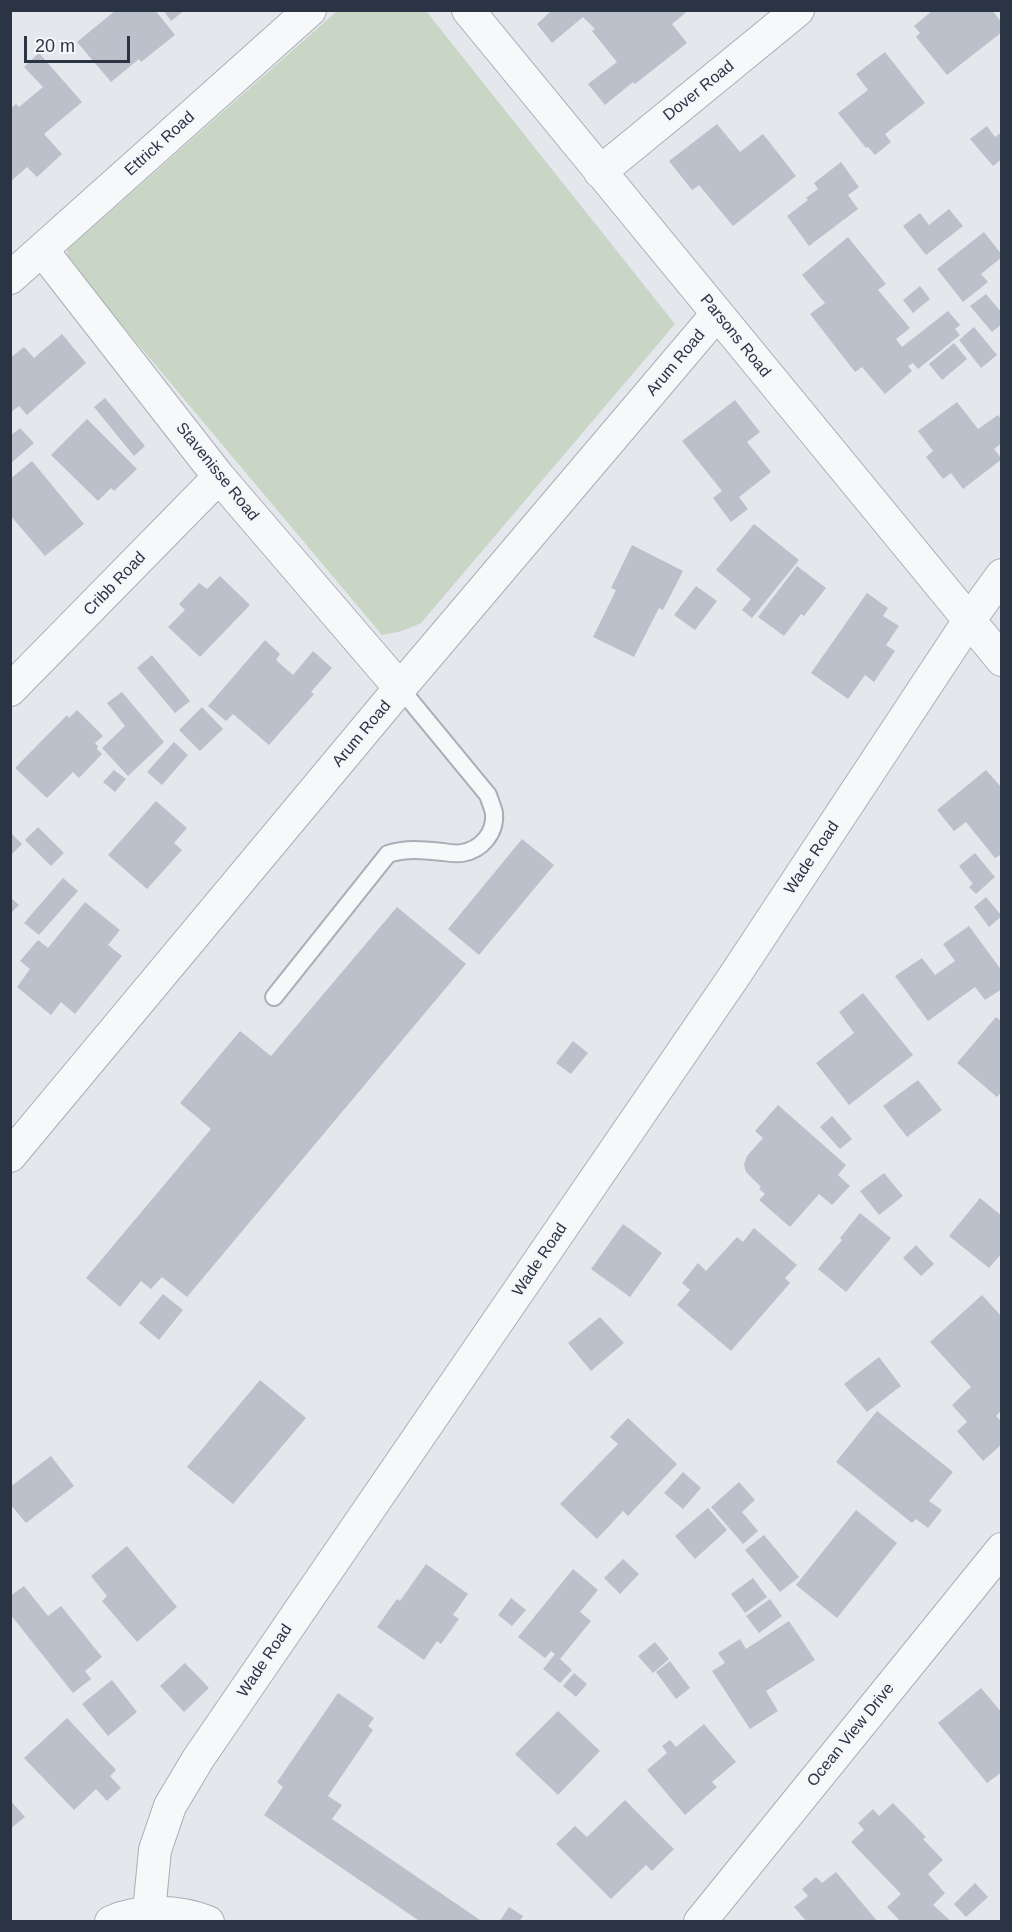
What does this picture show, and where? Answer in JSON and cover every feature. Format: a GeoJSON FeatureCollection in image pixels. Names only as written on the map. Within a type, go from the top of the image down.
{"type":"FeatureCollection","features":[{"type":"Feature","properties":{"kind":"street","name":"Ettrick Road"},"geometry":{"type":"LineString","coordinates":[[10,278],[310,10]]}},
{"type":"Feature","properties":{"kind":"street","name":"Parsons Road"},"geometry":{"type":"LineString","coordinates":[[468,10],[968,622],[1002,660]]}},
{"type":"Feature","properties":{"kind":"street","name":"Dover Road"},"geometry":{"type":"LineString","coordinates":[[600,172],[798,10]]}},
{"type":"Feature","properties":{"kind":"street","name":"Stavenisse Road"},"geometry":{"type":"LineString","coordinates":[[42,250],[219,477],[400,688]]}},
{"type":"Feature","properties":{"kind":"street","name":"Arum Road"},"geometry":{"type":"LineString","coordinates":[[10,1156],[400,688],[717,314]]}},
{"type":"Feature","properties":{"kind":"street","name":"Cribb Road"},"geometry":{"type":"LineString","coordinates":[[10,690],[219,477]]}},
{"type":"Feature","properties":{"kind":"street","name":"Wade Road"},"geometry":{"type":"LineString","coordinates":[[148,1912],[155,1850],[170,1806],[198,1760],[733,978],[968,622],[1002,575]]}},
{"type":"Feature","properties":{"kind":"street","name":"Ocean View Drive"},"geometry":{"type":"LineString","coordinates":[[700,1922],[1002,1549]]}},
{"type":"Feature","properties":{"kind":"street"},"geometry":{"type":"LineString","coordinates":[[111,1922],[148,1912],[179,1914],[208,1922]]}},
{"type":"Feature","properties":{"kind":"lane"},"geometry":{"type":"LineString","coordinates":[[274,997],[387,854],[416,849],[461,854],[485,842],[493,829],[494,813],[488,795],[400,688]]}},
{"type":"Feature","properties":{"kind":"green space"},"geometry":{"type":"Polygon","coordinates":[[[337,11],[426,11],[675,324],[421,623],[402,631],[382,635],[69,262],[67,250],[337,11]]]}},
{"type":"Feature","properties":{"kind":"building"},"geometry":{"type":"Polygon","coordinates":[[[116,10],[155,10],[175,35],[141,62],[139,59],[111,82],[77,42],[116,10]]]}},
{"type":"Feature","properties":{"kind":"building"},"geometry":{"type":"Polygon","coordinates":[[[163,10],[185,10],[171,21],[163,10]]]}},
{"type":"Feature","properties":{"kind":"building"},"geometry":{"type":"Polygon","coordinates":[[[552,10],[689,10],[672,24],[687,43],[605,105],[588,84],[617,62],[592,31],[595,29],[583,17],[552,43],[537,24],[552,10]]]}},
{"type":"Feature","properties":{"kind":"building"},"geometry":{"type":"Polygon","coordinates":[[[933,10],[942,10],[944,13],[946,10],[992,10],[1002,23],[1002,32],[947,75],[916,37],[920,33],[914,26],[933,10]]]}},
{"type":"Feature","properties":{"kind":"building"},"geometry":{"type":"Polygon","coordinates":[[[885,52],[925,103],[885,134],[891,142],[875,155],[868,147],[866,148],[838,113],[868,90],[856,74],[885,52]]]}},
{"type":"Feature","properties":{"kind":"building"},"geometry":{"type":"Polygon","coordinates":[[[39,53],[82,102],[44,134],[62,154],[37,177],[27,167],[10,182],[10,109],[16,104],[19,107],[43,87],[24,67],[39,53]]]}},
{"type":"Feature","properties":{"kind":"building"},"geometry":{"type":"Polygon","coordinates":[[[717,124],[740,152],[763,134],[796,176],[733,226],[699,185],[692,190],[669,161],[717,124]]]}},
{"type":"Feature","properties":{"kind":"building"},"geometry":{"type":"Polygon","coordinates":[[[987,126],[995,137],[1002,132],[1002,159],[993,166],[970,139],[987,126]]]}},
{"type":"Feature","properties":{"kind":"building"},"geometry":{"type":"Polygon","coordinates":[[[841,162],[859,187],[848,195],[858,209],[809,246],[787,216],[818,189],[814,183],[841,162]]]}},
{"type":"Feature","properties":{"kind":"building"},"geometry":{"type":"Polygon","coordinates":[[[949,209],[963,226],[926,255],[903,226],[920,213],[929,225],[949,209]]]}},
{"type":"Feature","properties":{"kind":"building"},"geometry":{"type":"Polygon","coordinates":[[[984,232],[1002,257],[981,274],[988,282],[963,302],[937,269],[984,232]]]}},
{"type":"Feature","properties":{"kind":"building"},"geometry":{"type":"Polygon","coordinates":[[[848,237],[886,284],[878,290],[910,328],[896,339],[902,347],[948,311],[960,325],[955,329],[960,335],[918,369],[913,363],[908,366],[912,371],[885,394],[862,367],[855,372],[810,314],[825,303],[802,275],[848,237]]]}},
{"type":"Feature","properties":{"kind":"building"},"geometry":{"type":"Polygon","coordinates":[[[920,286],[930,299],[913,313],[903,300],[920,286]]]}},
{"type":"Feature","properties":{"kind":"building"},"geometry":{"type":"Polygon","coordinates":[[[986,294],[1002,313],[1002,324],[992,332],[970,306],[986,294]]]}},
{"type":"Feature","properties":{"kind":"building"},"geometry":{"type":"Polygon","coordinates":[[[974,327],[997,355],[981,368],[959,340],[974,327]]]}},
{"type":"Feature","properties":{"kind":"building"},"geometry":{"type":"Polygon","coordinates":[[[62,334],[86,363],[27,415],[19,406],[10,413],[10,358],[24,347],[34,358],[62,334]]]}},
{"type":"Feature","properties":{"kind":"building"},"geometry":{"type":"Polygon","coordinates":[[[954,343],[967,359],[942,380],[929,364],[954,343]]]}},
{"type":"Feature","properties":{"kind":"building"},"geometry":{"type":"Polygon","coordinates":[[[105,398],[145,446],[134,456],[94,407],[105,398]]]}},
{"type":"Feature","properties":{"kind":"building"},"geometry":{"type":"Polygon","coordinates":[[[735,400],[760,432],[747,442],[771,472],[739,497],[748,509],[731,522],[713,498],[722,491],[682,441],[735,400]]]}},
{"type":"Feature","properties":{"kind":"building"},"geometry":{"type":"Polygon","coordinates":[[[957,402],[978,429],[998,415],[1002,420],[1002,443],[994,449],[1002,459],[963,489],[951,473],[943,479],[926,457],[933,451],[918,431],[957,402]]]}},
{"type":"Feature","properties":{"kind":"building"},"geometry":{"type":"Polygon","coordinates":[[[87,419],[137,469],[114,491],[111,488],[98,501],[51,455],[87,419]]]}},
{"type":"Feature","properties":{"kind":"building"},"geometry":{"type":"Polygon","coordinates":[[[20,428],[34,443],[10,464],[10,436],[20,428]]]}},
{"type":"Feature","properties":{"kind":"building"},"geometry":{"type":"Polygon","coordinates":[[[32,461],[84,524],[45,556],[10,515],[10,479],[32,461]]]}},
{"type":"Feature","properties":{"kind":"building"},"geometry":{"type":"Polygon","coordinates":[[[754,524],[799,560],[752,618],[742,610],[751,599],[716,570],[754,524]]]}},
{"type":"Feature","properties":{"kind":"building"},"geometry":{"type":"Polygon","coordinates":[[[632,545],[683,571],[663,610],[659,608],[634,657],[593,637],[616,590],[611,588],[632,545]]]}},
{"type":"Feature","properties":{"kind":"building"},"geometry":{"type":"Polygon","coordinates":[[[797,566],[826,588],[804,616],[801,614],[784,636],[758,617],[797,566]]]}},
{"type":"Feature","properties":{"kind":"building"},"geometry":{"type":"Polygon","coordinates":[[[220,576],[250,605],[200,657],[168,627],[185,610],[179,604],[199,583],[207,589],[220,576]]]}},
{"type":"Feature","properties":{"kind":"building"},"geometry":{"type":"Polygon","coordinates":[[[696,586],[717,601],[695,630],[674,615],[696,586]]]}},
{"type":"Feature","properties":{"kind":"building"},"geometry":{"type":"Polygon","coordinates":[[[867,593],[888,608],[883,616],[899,626],[886,645],[895,651],[874,682],[865,675],[848,699],[811,673],[867,593]]]}},
{"type":"Feature","properties":{"kind":"building"},"geometry":{"type":"Polygon","coordinates":[[[265,640],[280,654],[276,660],[293,675],[313,651],[332,668],[311,692],[314,694],[269,745],[233,714],[226,721],[208,706],[265,640]]]}},
{"type":"Feature","properties":{"kind":"building"},"geometry":{"type":"Polygon","coordinates":[[[152,655],[190,701],[175,713],[137,668],[152,655]]]}},
{"type":"Feature","properties":{"kind":"building"},"geometry":{"type":"Polygon","coordinates":[[[122,692],[164,742],[128,776],[102,748],[125,726],[107,703],[122,692]]]}},
{"type":"Feature","properties":{"kind":"building"},"geometry":{"type":"Polygon","coordinates":[[[202,707],[223,729],[200,751],[179,730],[202,707]]]}},
{"type":"Feature","properties":{"kind":"building"},"geometry":{"type":"Polygon","coordinates":[[[77,710],[103,736],[95,743],[102,754],[79,778],[73,772],[47,798],[15,768],[67,715],[69,718],[77,710]]]}},
{"type":"Feature","properties":{"kind":"building"},"geometry":{"type":"Polygon","coordinates":[[[174,742],[188,755],[162,785],[147,772],[174,742]]]}},
{"type":"Feature","properties":{"kind":"building"},"geometry":{"type":"Polygon","coordinates":[[[114,770],[126,779],[115,792],[103,782],[114,770]]]}},
{"type":"Feature","properties":{"kind":"building"},"geometry":{"type":"Polygon","coordinates":[[[986,770],[1002,788],[1002,854],[995,858],[966,822],[954,831],[937,810],[986,770]]]}},
{"type":"Feature","properties":{"kind":"building"},"geometry":{"type":"Polygon","coordinates":[[[156,801],[187,828],[174,843],[182,850],[147,889],[108,855],[156,801]]]}},
{"type":"Feature","properties":{"kind":"building"},"geometry":{"type":"Polygon","coordinates":[[[38,827],[64,853],[51,866],[25,840],[38,827]]]}},
{"type":"Feature","properties":{"kind":"building"},"geometry":{"type":"Polygon","coordinates":[[[10,832],[22,844],[10,856],[10,832]]]}},
{"type":"Feature","properties":{"kind":"building"},"geometry":{"type":"Polygon","coordinates":[[[522,839],[554,865],[479,955],[448,929],[522,839]]]}},
{"type":"Feature","properties":{"kind":"building"},"geometry":{"type":"Polygon","coordinates":[[[975,853],[995,877],[976,894],[969,887],[973,884],[959,866],[975,853]]]}},
{"type":"Feature","properties":{"kind":"building"},"geometry":{"type":"Polygon","coordinates":[[[63,878],[78,891],[39,935],[24,923],[63,878]]]}},
{"type":"Feature","properties":{"kind":"building"},"geometry":{"type":"Polygon","coordinates":[[[10,897],[19,905],[10,914],[10,897]]]}},
{"type":"Feature","properties":{"kind":"building"},"geometry":{"type":"Polygon","coordinates":[[[986,897],[1002,916],[989,927],[974,907],[986,897]]]}},
{"type":"Feature","properties":{"kind":"building"},"geometry":{"type":"Polygon","coordinates":[[[85,902],[120,930],[108,945],[122,956],[75,1014],[61,1002],[51,1015],[17,987],[30,969],[20,961],[38,940],[48,948],[85,902]]]}},
{"type":"Feature","properties":{"kind":"building"},"geometry":{"type":"Polygon","coordinates":[[[397,907],[466,964],[187,1297],[162,1277],[151,1289],[141,1281],[120,1307],[86,1278],[211,1129],[180,1103],[240,1031],[271,1056],[397,907]]]}},
{"type":"Feature","properties":{"kind":"building"},"geometry":{"type":"Polygon","coordinates":[[[969,926],[1002,971],[1002,989],[985,1000],[975,987],[928,1021],[895,976],[922,958],[935,975],[955,961],[943,944],[969,926]]]}},
{"type":"Feature","properties":{"kind":"building"},"geometry":{"type":"Polygon","coordinates":[[[863,993],[913,1055],[849,1105],[816,1063],[854,1033],[839,1012],[863,993]]]}},
{"type":"Feature","properties":{"kind":"building"},"geometry":{"type":"Polygon","coordinates":[[[996,1017],[1002,1022],[1002,1091],[997,1097],[957,1063],[996,1017]]]}},
{"type":"Feature","properties":{"kind":"building"},"geometry":{"type":"Polygon","coordinates":[[[573,1041],[588,1053],[571,1074],[556,1063],[573,1041]]]}},
{"type":"Feature","properties":{"kind":"building"},"geometry":{"type":"Polygon","coordinates":[[[918,1080],[942,1110],[907,1137],[883,1106],[918,1080]]]}},
{"type":"Feature","properties":{"kind":"building"},"geometry":{"type":"Polygon","coordinates":[[[778,1105],[846,1165],[838,1175],[850,1186],[832,1205],[819,1194],[790,1227],[759,1200],[765,1194],[746,1172],[744,1164],[747,1156],[763,1138],[755,1131],[778,1105]]]}},
{"type":"Feature","properties":{"kind":"building"},"geometry":{"type":"Polygon","coordinates":[[[832,1116],[852,1139],[840,1149],[820,1127],[832,1116]]]}},
{"type":"Feature","properties":{"kind":"building"},"geometry":{"type":"Polygon","coordinates":[[[884,1173],[903,1196],[879,1215],[860,1191],[884,1173]]]}},
{"type":"Feature","properties":{"kind":"building"},"geometry":{"type":"Polygon","coordinates":[[[980,1198],[1002,1216],[1002,1253],[989,1268],[949,1236],[980,1198]]]}},
{"type":"Feature","properties":{"kind":"building"},"geometry":{"type":"Polygon","coordinates":[[[860,1213],[891,1238],[846,1292],[818,1269],[842,1240],[840,1238],[860,1213]]]}},
{"type":"Feature","properties":{"kind":"building"},"geometry":{"type":"Polygon","coordinates":[[[623,1224],[662,1253],[630,1297],[591,1269],[623,1224]]]}},
{"type":"Feature","properties":{"kind":"building"},"geometry":{"type":"Polygon","coordinates":[[[754,1228],[797,1265],[785,1278],[790,1283],[731,1351],[677,1305],[690,1290],[682,1283],[698,1263],[706,1271],[737,1237],[743,1242],[754,1228]]]}},
{"type":"Feature","properties":{"kind":"building"},"geometry":{"type":"Polygon","coordinates":[[[916,1245],[934,1264],[921,1276],[903,1258],[916,1245]]]}},
{"type":"Feature","properties":{"kind":"building"},"geometry":{"type":"Polygon","coordinates":[[[163,1294],[183,1310],[159,1340],[139,1323],[163,1294]]]}},
{"type":"Feature","properties":{"kind":"building"},"geometry":{"type":"Polygon","coordinates":[[[982,1295],[1002,1317],[1002,1410],[996,1416],[1002,1422],[1002,1444],[983,1461],[957,1431],[967,1422],[952,1405],[971,1387],[930,1342],[982,1295]]]}},
{"type":"Feature","properties":{"kind":"building"},"geometry":{"type":"Polygon","coordinates":[[[600,1317],[624,1343],[591,1371],[568,1343],[600,1317]]]}},
{"type":"Feature","properties":{"kind":"building"},"geometry":{"type":"Polygon","coordinates":[[[879,1357],[901,1386],[867,1412],[844,1384],[879,1357]]]}},
{"type":"Feature","properties":{"kind":"building"},"geometry":{"type":"Polygon","coordinates":[[[260,1380],[306,1418],[233,1504],[187,1467],[260,1380]]]}},
{"type":"Feature","properties":{"kind":"building"},"geometry":{"type":"Polygon","coordinates":[[[877,1411],[953,1472],[929,1501],[942,1510],[928,1528],[916,1519],[912,1523],[836,1462],[877,1411]]]}},
{"type":"Feature","properties":{"kind":"building"},"geometry":{"type":"Polygon","coordinates":[[[628,1418],[677,1464],[628,1516],[623,1511],[597,1539],[560,1504],[618,1444],[610,1437],[628,1418]]]}},
{"type":"Feature","properties":{"kind":"building"},"geometry":{"type":"Polygon","coordinates":[[[51,1456],[74,1486],[26,1523],[10,1504],[10,1487],[51,1456]]]}},
{"type":"Feature","properties":{"kind":"building"},"geometry":{"type":"Polygon","coordinates":[[[683,1472],[701,1488],[683,1509],[664,1493],[683,1472]]]}},
{"type":"Feature","properties":{"kind":"building"},"geometry":{"type":"Polygon","coordinates":[[[739,1482],[755,1500],[742,1512],[758,1531],[743,1544],[711,1507],[739,1482]]]}},
{"type":"Feature","properties":{"kind":"building"},"geometry":{"type":"Polygon","coordinates":[[[708,1508],[727,1530],[695,1559],[675,1536],[708,1508]]]}},
{"type":"Feature","properties":{"kind":"building"},"geometry":{"type":"Polygon","coordinates":[[[856,1510],[897,1543],[837,1618],[796,1585],[856,1510]]]}},
{"type":"Feature","properties":{"kind":"building"},"geometry":{"type":"Polygon","coordinates":[[[764,1535],[799,1577],[780,1592],[745,1550],[764,1535]]]}},
{"type":"Feature","properties":{"kind":"building"},"geometry":{"type":"Polygon","coordinates":[[[127,1546],[177,1607],[137,1642],[102,1601],[107,1596],[91,1576],[127,1546]]]}},
{"type":"Feature","properties":{"kind":"building"},"geometry":{"type":"Polygon","coordinates":[[[623,1559],[639,1574],[620,1594],[604,1578],[623,1559]]]}},
{"type":"Feature","properties":{"kind":"building"},"geometry":{"type":"Polygon","coordinates":[[[426,1564],[468,1594],[453,1615],[459,1619],[441,1644],[437,1641],[424,1660],[377,1627],[397,1599],[400,1601],[426,1564]]]}},
{"type":"Feature","properties":{"kind":"building"},"geometry":{"type":"Polygon","coordinates":[[[573,1569],[598,1590],[580,1612],[591,1621],[560,1659],[572,1670],[560,1683],[543,1669],[555,1654],[551,1651],[545,1658],[518,1637],[573,1569]]]}},
{"type":"Feature","properties":{"kind":"building"},"geometry":{"type":"Polygon","coordinates":[[[753,1578],[767,1597],[745,1613],[731,1594],[753,1578]]]}},
{"type":"Feature","properties":{"kind":"building"},"geometry":{"type":"Polygon","coordinates":[[[24,1586],[48,1616],[61,1606],[102,1657],[85,1671],[91,1679],[73,1693],[10,1614],[10,1596],[24,1586]]]}},
{"type":"Feature","properties":{"kind":"building"},"geometry":{"type":"Polygon","coordinates":[[[511,1598],[526,1610],[512,1626],[498,1615],[511,1598]]]}},
{"type":"Feature","properties":{"kind":"building"},"geometry":{"type":"Polygon","coordinates":[[[770,1599],[782,1616],[759,1633],[746,1616],[770,1599]]]}},
{"type":"Feature","properties":{"kind":"building"},"geometry":{"type":"Polygon","coordinates":[[[789,1621],[815,1660],[766,1691],[778,1711],[750,1729],[712,1671],[725,1663],[718,1653],[740,1639],[746,1649],[789,1621]]]}},
{"type":"Feature","properties":{"kind":"building"},"geometry":{"type":"Polygon","coordinates":[[[655,1642],[669,1659],[653,1673],[638,1656],[655,1642]]]}},
{"type":"Feature","properties":{"kind":"building"},"geometry":{"type":"Polygon","coordinates":[[[670,1661],[690,1688],[676,1699],[656,1672],[670,1661]]]}},
{"type":"Feature","properties":{"kind":"building"},"geometry":{"type":"Polygon","coordinates":[[[185,1663],[209,1688],[184,1712],[160,1686],[185,1663]]]}},
{"type":"Feature","properties":{"kind":"building"},"geometry":{"type":"Polygon","coordinates":[[[574,1673],[587,1684],[576,1697],[563,1686],[574,1673]]]}},
{"type":"Feature","properties":{"kind":"building"},"geometry":{"type":"Polygon","coordinates":[[[112,1680],[137,1712],[108,1736],[82,1704],[112,1680]]]}},
{"type":"Feature","properties":{"kind":"building"},"geometry":{"type":"Polygon","coordinates":[[[981,1688],[1002,1713],[1002,1772],[987,1783],[938,1723],[981,1688]]]}},
{"type":"Feature","properties":{"kind":"building"},"geometry":{"type":"Polygon","coordinates":[[[338,1693],[374,1718],[368,1726],[373,1730],[328,1796],[342,1805],[332,1819],[483,1922],[421,1922],[264,1815],[283,1787],[277,1782],[338,1693]]]}},
{"type":"Feature","properties":{"kind":"building"},"geometry":{"type":"Polygon","coordinates":[[[558,1711],[600,1751],[558,1795],[515,1754],[558,1711]]]}},
{"type":"Feature","properties":{"kind":"building"},"geometry":{"type":"Polygon","coordinates":[[[67,1718],[116,1770],[110,1776],[121,1788],[107,1801],[96,1789],[74,1810],[24,1758],[67,1718]]]}},
{"type":"Feature","properties":{"kind":"building"},"geometry":{"type":"Polygon","coordinates":[[[704,1724],[736,1762],[712,1782],[717,1787],[685,1815],[647,1770],[667,1753],[662,1746],[670,1740],[676,1747],[704,1724]]]}},
{"type":"Feature","properties":{"kind":"building"},"geometry":{"type":"Polygon","coordinates":[[[10,1800],[25,1817],[10,1829],[10,1800]]]}},
{"type":"Feature","properties":{"kind":"building"},"geometry":{"type":"Polygon","coordinates":[[[625,1800],[674,1849],[652,1871],[646,1865],[611,1899],[556,1844],[575,1826],[587,1837],[625,1800]]]}},
{"type":"Feature","properties":{"kind":"building"},"geometry":{"type":"Polygon","coordinates":[[[893,1803],[926,1837],[923,1839],[943,1860],[928,1874],[945,1893],[933,1905],[952,1922],[901,1922],[887,1907],[901,1894],[851,1842],[864,1830],[858,1823],[873,1809],[879,1816],[893,1803]]]}},
{"type":"Feature","properties":{"kind":"building"},"geometry":{"type":"Polygon","coordinates":[[[836,1872],[878,1922],[807,1922],[794,1907],[808,1896],[802,1889],[816,1877],[822,1883],[836,1872]]]}},
{"type":"Feature","properties":{"kind":"building"},"geometry":{"type":"Polygon","coordinates":[[[975,1883],[988,1897],[966,1917],[954,1904],[975,1883]]]}},
{"type":"Feature","properties":{"kind":"building"},"geometry":{"type":"Polygon","coordinates":[[[509,1907],[523,1916],[519,1922],[499,1922],[509,1907]]]}}]}
